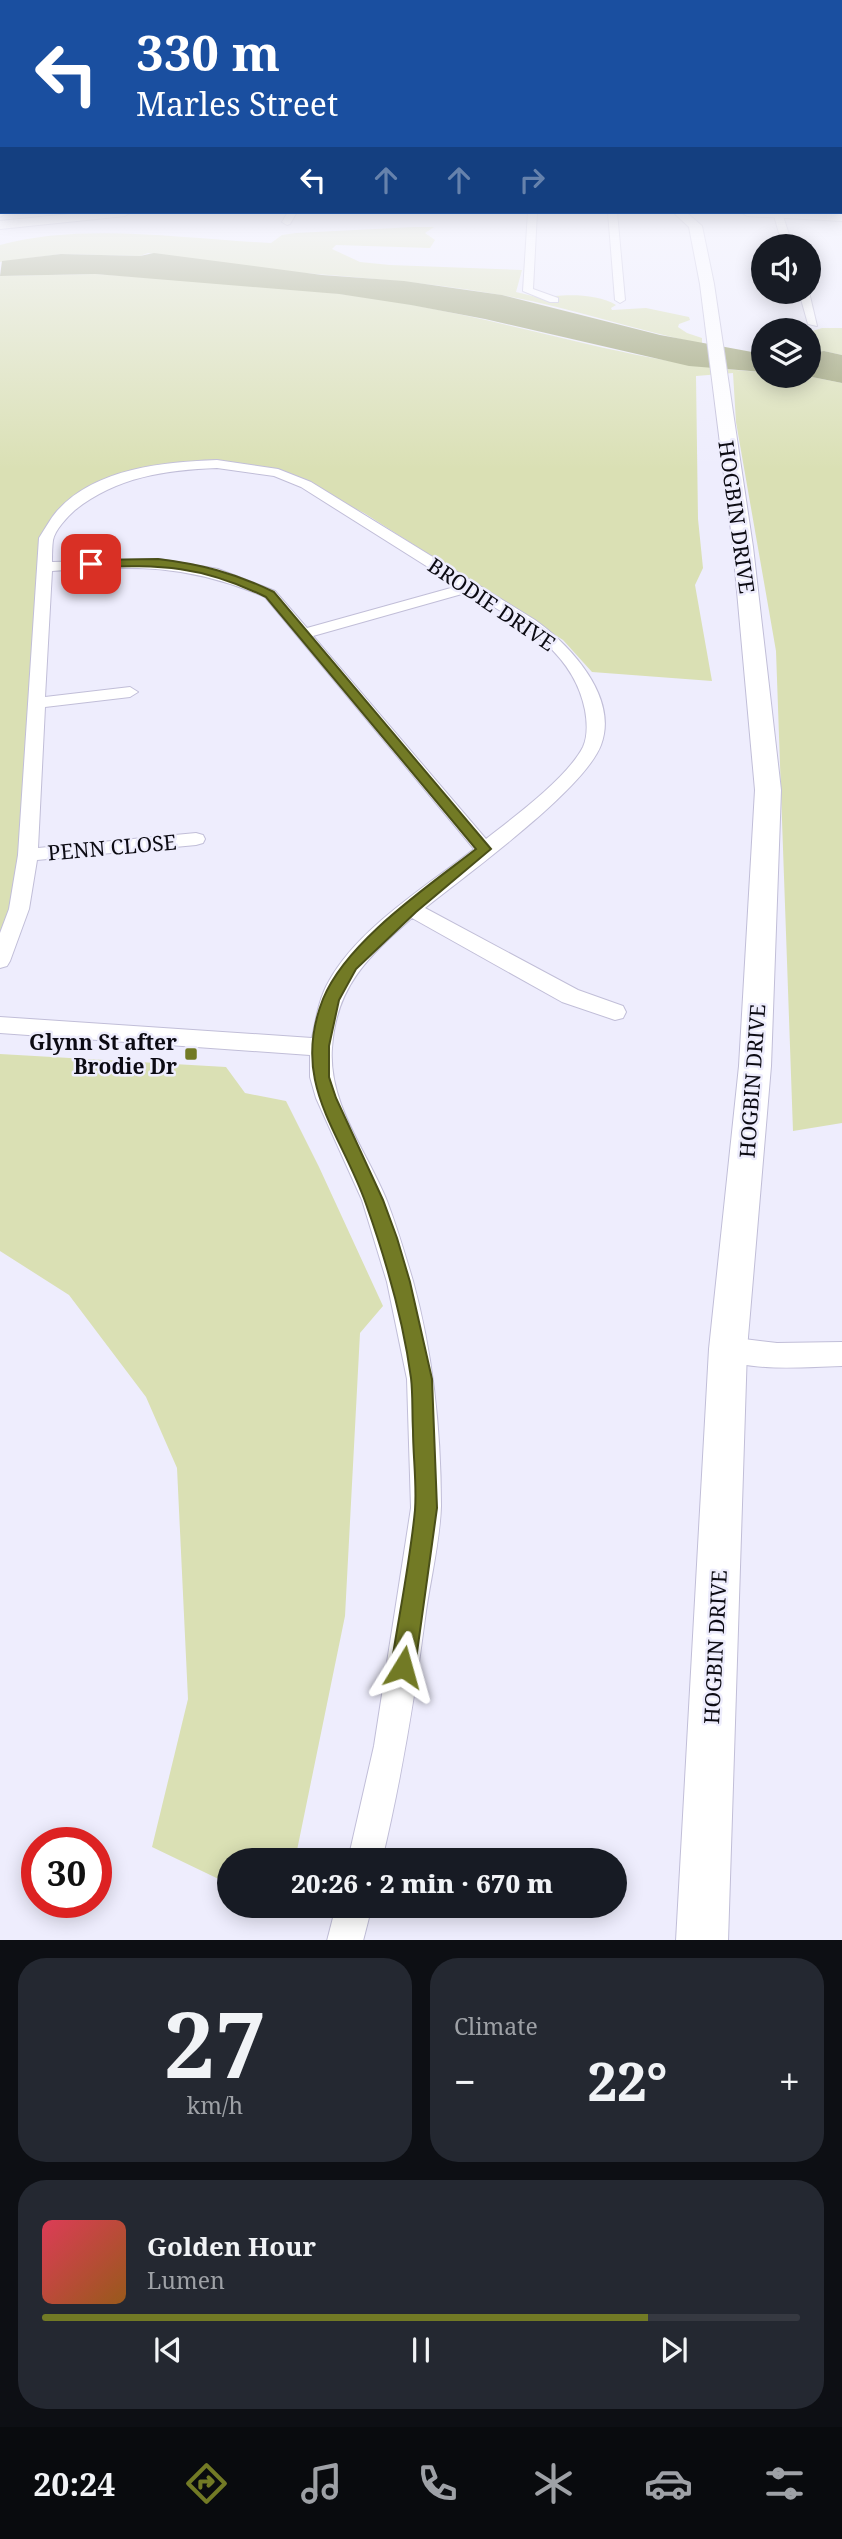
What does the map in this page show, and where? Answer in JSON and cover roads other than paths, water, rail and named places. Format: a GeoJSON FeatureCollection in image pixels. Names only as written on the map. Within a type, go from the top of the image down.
{"type":"FeatureCollection","features":[{"type":"Feature","properties":{"kind":"main road","name":"HOGBIN DRIVE"},"geometry":{"type":"LineString","coordinates":[[702,1940],[728,1349],[755,1066],[768,790],[743,547],[706,289]]}},
{"type":"Feature","properties":{"kind":"street"},"geometry":{"type":"LineString","coordinates":[[528,289],[554,300]]}},
{"type":"Feature","properties":{"kind":"street"},"geometry":{"type":"LineString","coordinates":[[619,289],[620,300]]}},
{"type":"Feature","properties":{"kind":"street","name":"BRODIE DRIVE"},"geometry":{"type":"LineString","coordinates":[[0,961],[19,909],[28,855],[46,538],[54,521],[69,505],[96,487],[130,475],[169,468],[227,465],[275,472],[306,484],[554,641],[587,686],[596,713],[593,747],[564,783],[362,951],[338,983],[331,1000],[321,1046],[321,1077],[327,1098],[374,1200],[387,1238],[400,1282],[421,1379],[426,1508],[391,1746],[368,1848]]}},
{"type":"Feature","properties":{"kind":"street"},"geometry":{"type":"LineString","coordinates":[[44,567],[158,562],[203,568],[236,578],[270,594],[484,849]]}},
{"type":"Feature","properties":{"kind":"street"},"geometry":{"type":"LineString","coordinates":[[305,633],[470,587]]}},
{"type":"Feature","properties":{"kind":"street"},"geometry":{"type":"LineString","coordinates":[[36,703],[130,692]]}},
{"type":"Feature","properties":{"kind":"street","name":"PENN CLOSE"},"geometry":{"type":"LineString","coordinates":[[28,855],[196,839]]}},
{"type":"Feature","properties":{"kind":"street"},"geometry":{"type":"LineString","coordinates":[[411,909],[570,996],[615,1012]]}},
{"type":"Feature","properties":{"kind":"street"},"geometry":{"type":"LineString","coordinates":[[0,1025],[321,1046]]}},
{"type":"Feature","properties":{"kind":"street"},"geometry":{"type":"LineString","coordinates":[[728,1349],[777,1355],[842,1354]]}},
{"type":"Feature","properties":{"kind":"street"},"geometry":{"type":"LineString","coordinates":[[345,1940],[351,1918]]}},
{"type":"Feature","properties":{"kind":"place","name":"Glynn St after Brodie Dr"},"geometry":{"type":"Point","coordinates":[191,1054]}}]}
